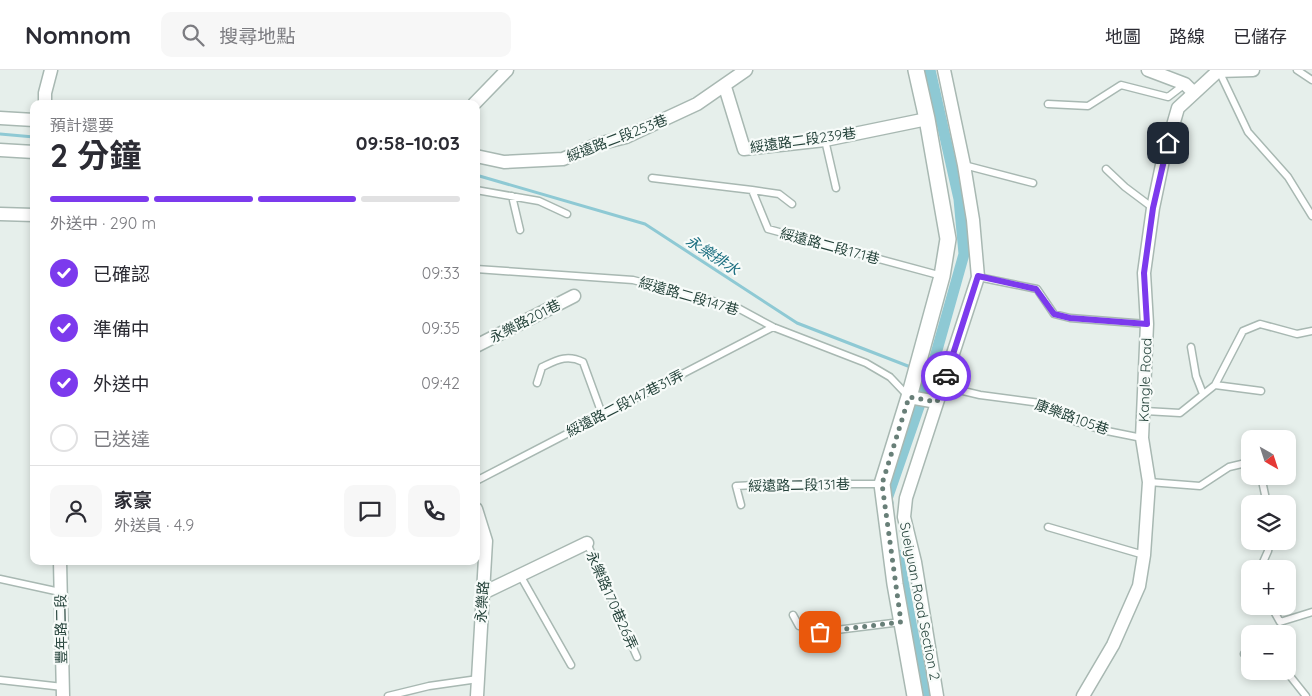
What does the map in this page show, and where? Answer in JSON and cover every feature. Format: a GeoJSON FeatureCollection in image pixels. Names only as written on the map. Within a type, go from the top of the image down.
{"type":"FeatureCollection","features":[{"type":"Feature","properties":{"kind":"street"},"geometry":{"type":"LineString","coordinates":[[45,100],[51,70]]}},
{"type":"Feature","properties":{"kind":"street"},"geometry":{"type":"LineString","coordinates":[[478,100],[508,70]]}},
{"type":"Feature","properties":{"kind":"street","name":"綏遠路二段253巷"},"geometry":{"type":"LineString","coordinates":[[480,157],[504,162],[563,159],[598,144],[626,137],[660,122],[697,104],[746,70]]}},
{"type":"Feature","properties":{"kind":"street","name":"Sueiyuan Road Section 2"},"geometry":{"type":"LineString","coordinates":[[915,696],[901,622],[882,484],[942,276],[948,239],[927,119],[916,70]]}},
{"type":"Feature","properties":{"kind":"street","name":"Sueiyuan Road Section 2"},"geometry":{"type":"LineString","coordinates":[[937,696],[915,562],[904,516],[906,498],[978,276],[973,220],[944,70]]}},
{"type":"Feature","properties":{"kind":"street"},"geometry":{"type":"LineString","coordinates":[[1218,70],[1253,70]]}},
{"type":"Feature","properties":{"kind":"street","name":"Kangle Road"},"geometry":{"type":"LineString","coordinates":[[1083,696],[1113,644],[1139,586],[1144,555],[1149,482],[1142,438],[1145,411],[1147,324],[1144,273],[1153,208],[1163,160],[1178,108],[1189,88],[1218,70]]}},
{"type":"Feature","properties":{"kind":"street"},"geometry":{"type":"LineString","coordinates":[[1156,71],[1189,88]]}},
{"type":"Feature","properties":{"kind":"street","name":"綏遠路二段239巷"},"geometry":{"type":"LineString","coordinates":[[725,86],[744,149],[825,140],[927,119]]}},
{"type":"Feature","properties":{"kind":"street"},"geometry":{"type":"LineString","coordinates":[[0,118],[30,120]]}},
{"type":"Feature","properties":{"kind":"street"},"geometry":{"type":"LineString","coordinates":[[0,150],[30,152]]}},
{"type":"Feature","properties":{"kind":"street"},"geometry":{"type":"LineString","coordinates":[[0,214],[30,215]]}},
{"type":"Feature","properties":{"kind":"street","name":"永樂路201巷"},"geometry":{"type":"LineString","coordinates":[[480,344],[574,296]]}},
{"type":"Feature","properties":{"kind":"street"},"geometry":{"type":"LineString","coordinates":[[910,392],[937,402]]}},
{"type":"Feature","properties":{"kind":"street","name":"永樂路"},"geometry":{"type":"LineString","coordinates":[[477,696],[486,541],[480,522]]}},
{"type":"Feature","properties":{"kind":"street"},"geometry":{"type":"LineString","coordinates":[[483,593],[587,543]]}},
{"type":"Feature","properties":{"kind":"street","name":"豐年路二段"},"geometry":{"type":"LineString","coordinates":[[60,565],[63,692]]}},
{"type":"Feature","properties":{"kind":"lane"},"geometry":{"type":"LineString","coordinates":[[1218,70],[1248,132],[1288,177],[1312,216]]}},
{"type":"Feature","properties":{"kind":"lane"},"geometry":{"type":"LineString","coordinates":[[1297,70],[1312,80]]}},
{"type":"Feature","properties":{"kind":"lane"},"geometry":{"type":"LineString","coordinates":[[1048,104],[1088,106],[1121,84],[1168,97],[1189,88]]}},
{"type":"Feature","properties":{"kind":"lane"},"geometry":{"type":"LineString","coordinates":[[825,140],[836,188]]}},
{"type":"Feature","properties":{"kind":"lane"},"geometry":{"type":"LineString","coordinates":[[964,166],[1033,183]]}},
{"type":"Feature","properties":{"kind":"lane"},"geometry":{"type":"LineString","coordinates":[[1106,169],[1125,187],[1153,208]]}},
{"type":"Feature","properties":{"kind":"lane"},"geometry":{"type":"LineString","coordinates":[[652,178],[779,194],[792,204]]}},
{"type":"Feature","properties":{"kind":"lane","name":"綏遠路二段171巷"},"geometry":{"type":"LineString","coordinates":[[752,190],[768,229],[942,276]]}},
{"type":"Feature","properties":{"kind":"lane"},"geometry":{"type":"LineString","coordinates":[[480,191],[539,201],[567,214]]}},
{"type":"Feature","properties":{"kind":"lane"},"geometry":{"type":"LineString","coordinates":[[512,196],[520,230]]}},
{"type":"Feature","properties":{"kind":"lane","name":"綏遠路二段147巷"},"geometry":{"type":"LineString","coordinates":[[480,269],[633,280],[736,306],[773,326],[866,363],[890,377],[910,392]]}},
{"type":"Feature","properties":{"kind":"lane"},"geometry":{"type":"LineString","coordinates":[[978,276],[1036,289],[1054,314],[1070,318],[1147,324]]}},
{"type":"Feature","properties":{"kind":"lane"},"geometry":{"type":"LineString","coordinates":[[1145,411],[1180,413],[1215,385],[1243,330],[1260,324],[1297,334],[1312,331]]}},
{"type":"Feature","properties":{"kind":"lane","name":"綏遠路二段147巷31弄"},"geometry":{"type":"LineString","coordinates":[[480,479],[773,326]]}},
{"type":"Feature","properties":{"kind":"lane"},"geometry":{"type":"LineString","coordinates":[[1191,347],[1196,376],[1202,394]]}},
{"type":"Feature","properties":{"kind":"lane"},"geometry":{"type":"LineString","coordinates":[[537,383],[542,367],[560,358],[574,357],[583,362],[602,414]]}},
{"type":"Feature","properties":{"kind":"lane"},"geometry":{"type":"LineString","coordinates":[[1215,385],[1261,391]]}},
{"type":"Feature","properties":{"kind":"lane","name":"康樂路105巷"},"geometry":{"type":"LineString","coordinates":[[942,386],[980,395],[1040,403],[1071,420],[1102,430],[1142,438]]}},
{"type":"Feature","properties":{"kind":"lane"},"geometry":{"type":"LineString","coordinates":[[1149,482],[1200,486],[1230,467],[1241,464]]}},
{"type":"Feature","properties":{"kind":"lane","name":"綏遠路二段131巷"},"geometry":{"type":"LineString","coordinates":[[741,505],[736,486],[882,484]]}},
{"type":"Feature","properties":{"kind":"lane"},"geometry":{"type":"LineString","coordinates":[[1048,527],[1144,555]]}},
{"type":"Feature","properties":{"kind":"lane","name":"永樂路170巷26弄"},"geometry":{"type":"LineString","coordinates":[[587,543],[637,657]]}},
{"type":"Feature","properties":{"kind":"lane"},"geometry":{"type":"LineString","coordinates":[[520,575],[571,664]]}},
{"type":"Feature","properties":{"kind":"lane"},"geometry":{"type":"LineString","coordinates":[[0,579],[60,592]]}},
{"type":"Feature","properties":{"kind":"lane"},"geometry":{"type":"LineString","coordinates":[[1276,615],[1280,622],[1312,612]]}},
{"type":"Feature","properties":{"kind":"lane"},"geometry":{"type":"LineString","coordinates":[[793,614],[799,626],[820,632],[901,622]]}},
{"type":"Feature","properties":{"kind":"lane"},"geometry":{"type":"LineString","coordinates":[[388,696],[429,686],[478,679]]}},
{"type":"Feature","properties":{"kind":"lane"},"geometry":{"type":"LineString","coordinates":[[0,680],[63,692]]}},
{"type":"Feature","properties":{"kind":"lane"},"geometry":{"type":"LineString","coordinates":[[1293,680],[1306,696]]}},
{"type":"Feature","properties":{"kind":"waterway"},"geometry":{"type":"LineString","coordinates":[[888,503],[887,499],[930,375],[964,254],[959,199],[930,70]]}},
{"type":"Feature","properties":{"kind":"waterway","name":"永樂排水"},"geometry":{"type":"LineString","coordinates":[[0,134],[30,137]]}},
{"type":"Feature","properties":{"kind":"waterway","name":"永樂排水"},"geometry":{"type":"LineString","coordinates":[[480,176],[645,224],[797,323],[913,368]]}},
{"type":"Feature","properties":{"kind":"waterway","name":"永樂排水"},"geometry":{"type":"LineString","coordinates":[[921,371],[930,375]]}},
{"type":"Feature","properties":{"kind":"waterway"},"geometry":{"type":"LineString","coordinates":[[898,555],[925,696]]}},
{"type":"Feature","properties":{"kind":"way so far"},"geometry":{"type":"LineString","coordinates":[[820,632],[901,622],[882,484],[909,397],[937,402],[946,376]]}},
{"type":"Feature","properties":{"kind":"route"},"geometry":{"type":"LineString","coordinates":[[946,376],[978,276],[1036,289],[1054,314],[1070,318],[1147,324],[1144,273],[1153,208],[1168,143]]}}]}
